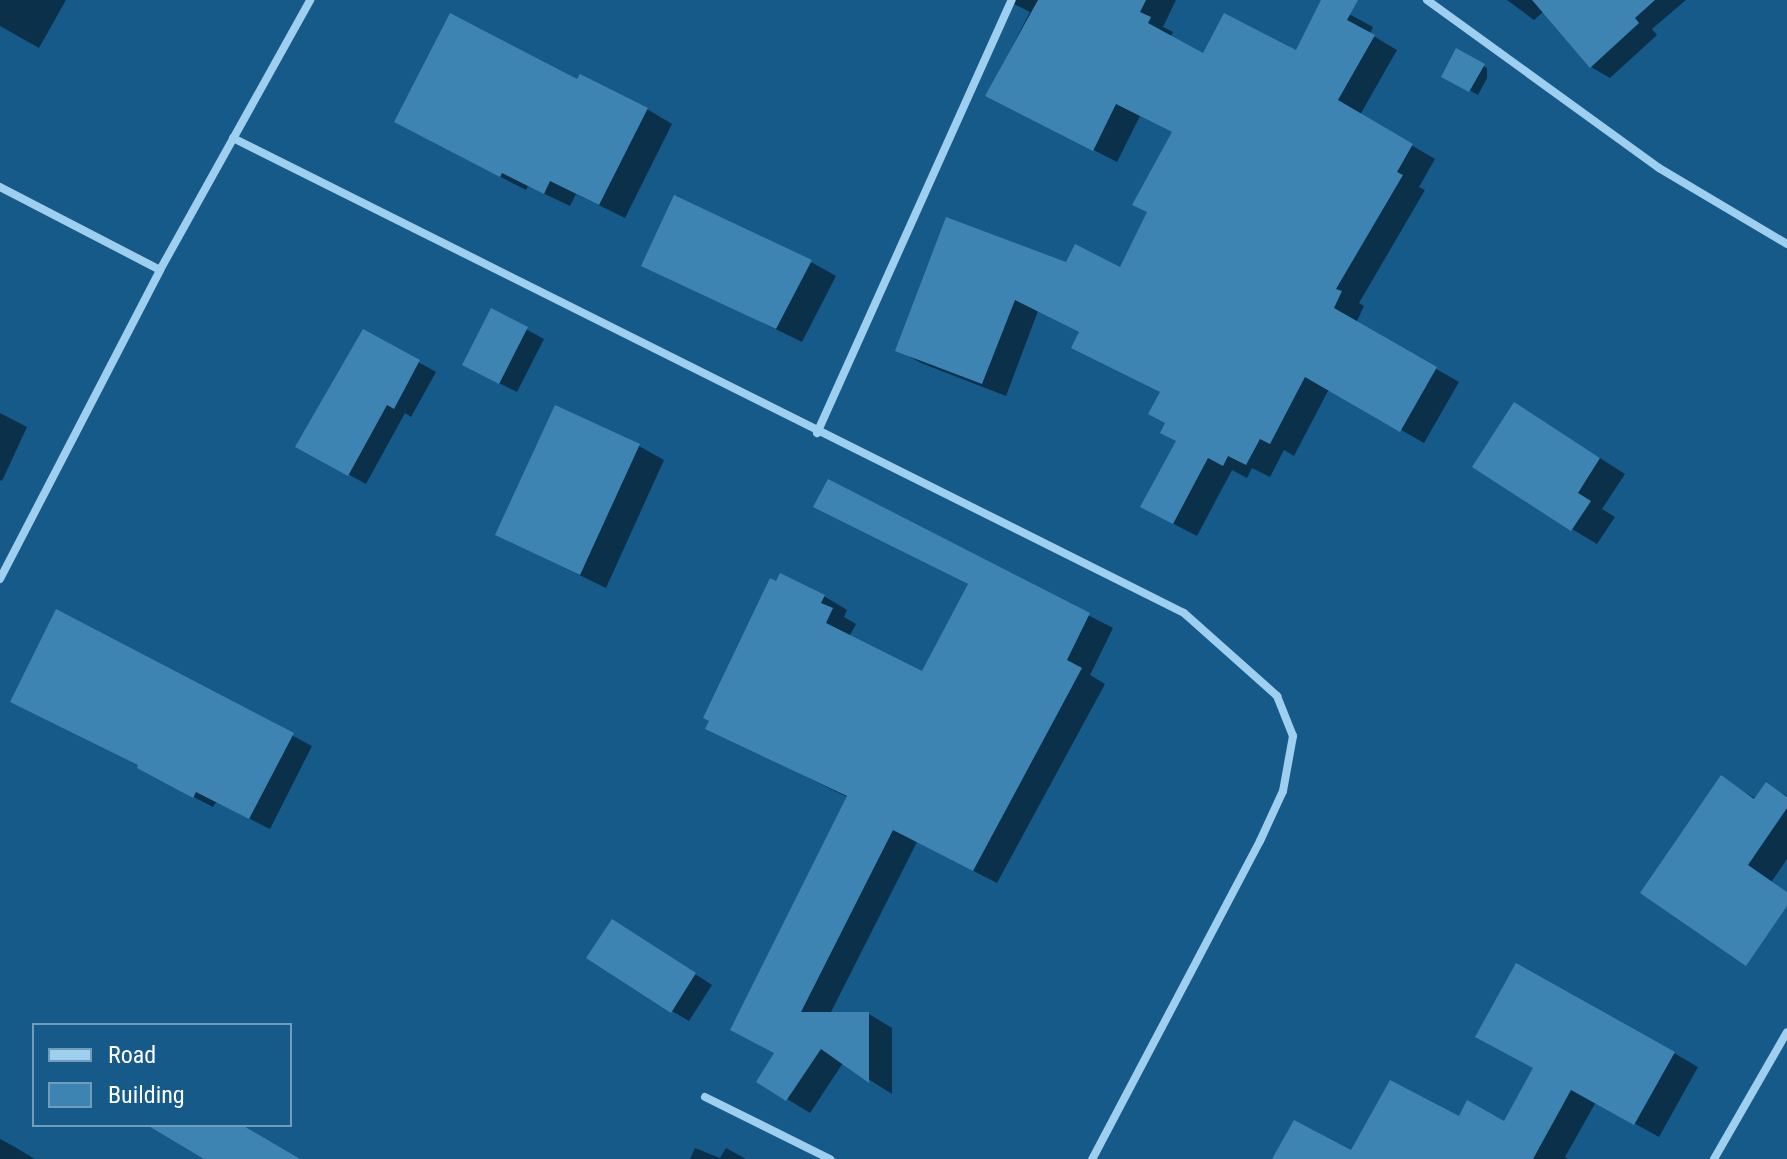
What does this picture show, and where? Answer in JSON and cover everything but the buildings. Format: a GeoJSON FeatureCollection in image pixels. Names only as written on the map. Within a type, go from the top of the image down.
{"type":"FeatureCollection","features":[{"type":"Feature","properties":{"kind":"street"},"geometry":{"type":"LineString","coordinates":[[0,579],[160,270],[310,0]]}},
{"type":"Feature","properties":{"kind":"street"},"geometry":{"type":"LineString","coordinates":[[817,433],[1012,0]]}},
{"type":"Feature","properties":{"kind":"street"},"geometry":{"type":"LineString","coordinates":[[1427,0],[1659,168],[1787,244]]}},
{"type":"Feature","properties":{"kind":"street"},"geometry":{"type":"LineString","coordinates":[[233,138],[817,433],[1184,613],[1277,696],[1293,736],[1283,791],[1266,829],[1092,1159]]}},
{"type":"Feature","properties":{"kind":"street"},"geometry":{"type":"LineString","coordinates":[[0,187],[160,270]]}},
{"type":"Feature","properties":{"kind":"street"},"geometry":{"type":"LineString","coordinates":[[1714,1159],[1787,1032]]}},
{"type":"Feature","properties":{"kind":"street"},"geometry":{"type":"LineString","coordinates":[[705,1097],[830,1159]]}}]}
